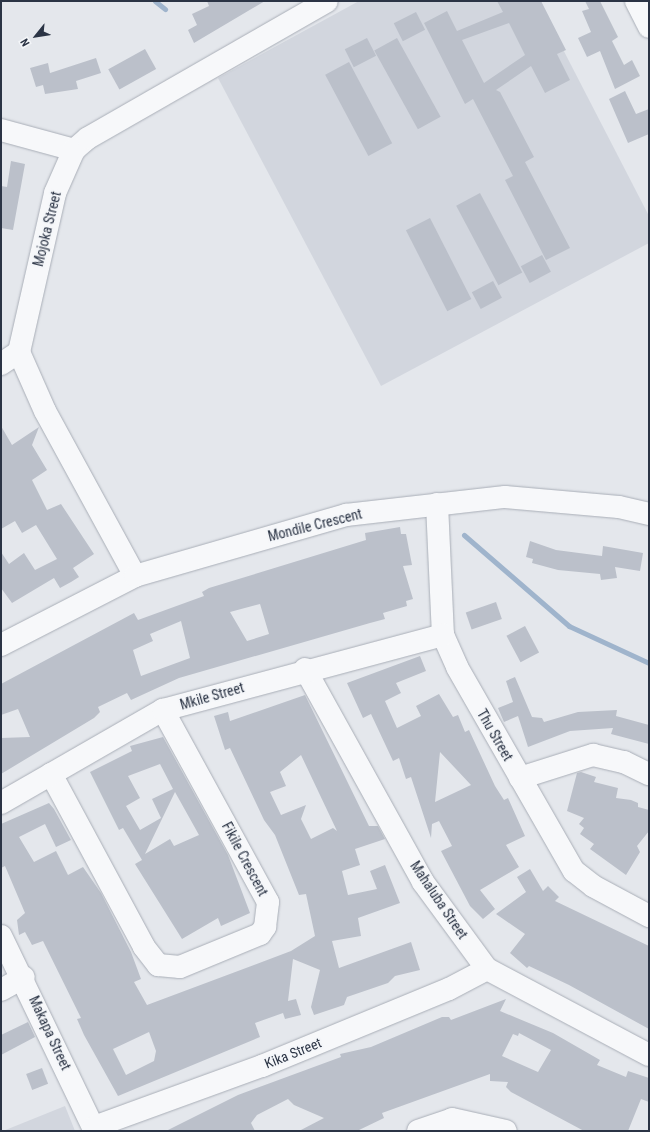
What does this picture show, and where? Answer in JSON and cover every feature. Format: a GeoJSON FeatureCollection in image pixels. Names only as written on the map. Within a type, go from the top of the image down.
{"type":"FeatureCollection","features":[{"type":"Feature","properties":{"kind":"street"},"geometry":{"type":"LineString","coordinates":[[636,1],[649,27]]}},
{"type":"Feature","properties":{"kind":"street","name":"Mojoka Street"},"geometry":{"type":"LineString","coordinates":[[19,352],[55,192],[74,150],[88,138],[320,2]]}},
{"type":"Feature","properties":{"kind":"street"},"geometry":{"type":"LineString","coordinates":[[1,130],[74,150]]}},
{"type":"Feature","properties":{"kind":"street"},"geometry":{"type":"LineString","coordinates":[[1,364],[19,352],[45,411],[135,576]]}},
{"type":"Feature","properties":{"kind":"street","name":"Mondile Crescent"},"geometry":{"type":"LineString","coordinates":[[1,645],[135,576],[346,515],[436,504],[505,498],[619,507],[649,514]]}},
{"type":"Feature","properties":{"kind":"street","name":"Thu Street"},"geometry":{"type":"LineString","coordinates":[[436,504],[443,634],[457,667],[574,871],[593,886],[649,916]]}},
{"type":"Feature","properties":{"kind":"street","name":"Mkile Street"},"geometry":{"type":"LineString","coordinates":[[1,803],[163,710],[305,669],[443,634]]}},
{"type":"Feature","properties":{"kind":"street","name":"Mahaluba Street"},"geometry":{"type":"LineString","coordinates":[[305,669],[423,882],[487,969],[649,1055]]}},
{"type":"Feature","properties":{"kind":"street","name":"Fikile Crescent"},"geometry":{"type":"LineString","coordinates":[[51,774],[144,947],[158,965],[180,967],[260,934],[265,927],[268,902],[163,710]]}},
{"type":"Feature","properties":{"kind":"street"},"geometry":{"type":"LineString","coordinates":[[520,778],[593,754],[624,762],[649,774]]}},
{"type":"Feature","properties":{"kind":"street","name":"Makapa Street"},"geometry":{"type":"LineString","coordinates":[[1,936],[24,977],[94,1129]]}},
{"type":"Feature","properties":{"kind":"street","name":"Kika Street"},"geometry":{"type":"LineString","coordinates":[[94,1129],[262,1066],[449,990],[487,969]]}},
{"type":"Feature","properties":{"kind":"street"},"geometry":{"type":"LineString","coordinates":[[1,990],[24,977]]}},
{"type":"Feature","properties":{"kind":"street"},"geometry":{"type":"LineString","coordinates":[[418,1131],[452,1119],[506,1131]]}},
{"type":"Feature","properties":{"kind":"shaded area"},"geometry":{"type":"Polygon","coordinates":[[[359,1],[538,1],[649,216],[649,243],[381,386],[218,78],[359,1]]]}},
{"type":"Feature","properties":{"kind":"shaded area"},"geometry":{"type":"Polygon","coordinates":[[[65,1106],[75,1131],[3,1131],[65,1106]]]}},
{"type":"Feature","properties":{"kind":"building"},"geometry":{"type":"Polygon","coordinates":[[[207,1],[265,1],[194,43],[188,30],[197,25],[192,14],[209,6],[207,1]]]}},
{"type":"Feature","properties":{"kind":"building"},"geometry":{"type":"Polygon","coordinates":[[[497,1],[541,1],[566,50],[557,54],[570,80],[545,93],[531,66],[496,90],[500,92],[534,157],[525,162],[570,248],[546,260],[505,180],[513,176],[473,99],[465,104],[424,23],[447,11],[457,31],[503,12],[497,1]],[[509,23],[462,40],[484,83],[525,55],[509,23]]]}},
{"type":"Feature","properties":{"kind":"building"},"geometry":{"type":"Polygon","coordinates":[[[585,1],[600,1],[618,37],[612,41],[624,65],[632,60],[640,76],[615,89],[600,51],[587,57],[578,38],[591,32],[582,11],[589,9],[585,1]]]}},
{"type":"Feature","properties":{"kind":"building"},"geometry":{"type":"Polygon","coordinates":[[[416,12],[425,30],[403,41],[394,23],[416,12]]]}},
{"type":"Feature","properties":{"kind":"building"},"geometry":{"type":"Polygon","coordinates":[[[367,38],[376,56],[354,67],[345,49],[367,38]]]}},
{"type":"Feature","properties":{"kind":"building"},"geometry":{"type":"Polygon","coordinates":[[[397,38],[441,117],[418,129],[374,51],[397,38]]]}},
{"type":"Feature","properties":{"kind":"building"},"geometry":{"type":"Polygon","coordinates":[[[145,49],[156,69],[119,89],[108,69],[145,49]]]}},
{"type":"Feature","properties":{"kind":"building"},"geometry":{"type":"Polygon","coordinates":[[[96,58],[101,73],[76,81],[78,89],[45,94],[43,85],[36,87],[30,68],[48,63],[50,73],[96,58]]]}},
{"type":"Feature","properties":{"kind":"building"},"geometry":{"type":"Polygon","coordinates":[[[349,62],[392,143],[368,156],[325,75],[349,62]]]}},
{"type":"Feature","properties":{"kind":"building"},"geometry":{"type":"Polygon","coordinates":[[[625,91],[636,114],[649,109],[649,134],[628,143],[609,99],[625,91]]]}},
{"type":"Feature","properties":{"kind":"building"},"geometry":{"type":"Polygon","coordinates":[[[11,161],[25,164],[13,230],[1,228],[1,186],[7,187],[11,161]]]}},
{"type":"Feature","properties":{"kind":"building"},"geometry":{"type":"Polygon","coordinates":[[[480,193],[522,272],[498,285],[456,206],[480,193]]]}},
{"type":"Feature","properties":{"kind":"building"},"geometry":{"type":"Polygon","coordinates":[[[430,218],[471,299],[447,311],[406,230],[430,218]]]}},
{"type":"Feature","properties":{"kind":"building"},"geometry":{"type":"Polygon","coordinates":[[[542,255],[551,272],[530,283],[521,266],[542,255]]]}},
{"type":"Feature","properties":{"kind":"building"},"geometry":{"type":"Polygon","coordinates":[[[493,281],[502,298],[481,309],[472,292],[493,281]]]}},
{"type":"Feature","properties":{"kind":"building"},"geometry":{"type":"Polygon","coordinates":[[[1,426],[12,445],[39,427],[32,445],[47,470],[32,480],[47,510],[61,504],[94,554],[73,568],[79,577],[71,582],[60,588],[54,578],[12,603],[1,588],[1,552],[9,564],[24,553],[35,570],[57,559],[36,525],[22,533],[15,521],[1,529],[1,426]]]}},
{"type":"Feature","properties":{"kind":"building"},"geometry":{"type":"Polygon","coordinates":[[[400,527],[401,534],[406,534],[412,565],[403,566],[413,599],[406,601],[407,606],[383,613],[385,619],[179,678],[131,700],[127,693],[98,707],[100,712],[94,718],[1,774],[1,738],[30,737],[18,709],[1,715],[1,684],[134,613],[138,620],[204,596],[202,592],[209,588],[366,540],[365,533],[400,527]],[[260,604],[230,612],[247,641],[269,634],[260,604]],[[181,621],[150,634],[153,641],[133,650],[141,676],[190,658],[181,621]]]}},
{"type":"Feature","properties":{"kind":"building"},"geometry":{"type":"Polygon","coordinates":[[[530,541],[556,550],[602,556],[603,546],[643,553],[640,571],[615,567],[617,578],[601,580],[600,574],[558,570],[532,563],[533,559],[526,557],[530,541]]]}},
{"type":"Feature","properties":{"kind":"building"},"geometry":{"type":"Polygon","coordinates":[[[496,602],[502,619],[472,629],[466,612],[496,602]]]}},
{"type":"Feature","properties":{"kind":"building"},"geometry":{"type":"Polygon","coordinates":[[[525,626],[539,652],[521,662],[506,636],[525,626]]]}},
{"type":"Feature","properties":{"kind":"building"},"geometry":{"type":"Polygon","coordinates":[[[420,656],[426,671],[396,683],[401,693],[385,701],[397,728],[421,716],[416,706],[439,694],[453,717],[458,715],[465,732],[469,730],[495,786],[504,800],[508,798],[525,836],[506,845],[519,867],[480,890],[495,909],[483,919],[470,906],[441,851],[452,846],[439,821],[432,824],[431,838],[411,777],[406,779],[399,758],[393,761],[371,714],[363,718],[347,683],[420,656]],[[440,752],[435,802],[471,785],[440,752]]]}},
{"type":"Feature","properties":{"kind":"building"},"geometry":{"type":"Polygon","coordinates":[[[515,677],[532,717],[542,718],[544,722],[578,712],[617,710],[616,716],[649,725],[649,744],[611,734],[613,728],[570,731],[528,747],[518,716],[504,722],[498,708],[513,702],[506,681],[515,677]]]}},
{"type":"Feature","properties":{"kind":"building"},"geometry":{"type":"Polygon","coordinates":[[[305,695],[369,826],[378,826],[385,839],[355,849],[360,865],[342,871],[348,895],[377,889],[370,871],[385,865],[400,903],[358,918],[361,936],[332,941],[339,968],[411,942],[420,970],[395,976],[388,983],[347,997],[344,1005],[314,1015],[311,1007],[320,970],[293,959],[288,1001],[296,999],[301,1015],[285,1019],[283,1013],[255,1023],[260,1037],[118,1096],[84,1035],[77,1019],[81,1018],[43,941],[32,945],[25,932],[19,935],[17,920],[25,913],[5,866],[1,868],[1,824],[49,803],[54,809],[71,840],[56,847],[45,824],[19,837],[34,862],[56,851],[68,875],[83,867],[101,893],[131,952],[141,979],[134,982],[147,1005],[291,951],[315,936],[306,894],[299,895],[275,835],[264,820],[230,748],[225,750],[214,716],[228,712],[230,721],[305,695]],[[301,755],[280,772],[286,786],[270,792],[281,815],[306,805],[301,819],[311,839],[333,828],[337,831],[301,755]],[[149,1032],[113,1049],[126,1075],[154,1061],[156,1051],[149,1032]]]}},
{"type":"Feature","properties":{"kind":"building"},"geometry":{"type":"Polygon","coordinates":[[[163,737],[228,855],[250,913],[221,926],[218,918],[182,939],[135,864],[142,860],[123,828],[119,830],[90,772],[132,751],[130,746],[163,737]],[[160,764],[128,776],[140,798],[126,806],[140,830],[161,818],[152,799],[173,789],[160,764]],[[175,792],[145,854],[170,839],[174,846],[199,835],[175,792]]]}},
{"type":"Feature","properties":{"kind":"building"},"geometry":{"type":"Polygon","coordinates":[[[581,772],[596,777],[594,782],[618,788],[616,798],[631,800],[638,803],[638,807],[649,810],[649,831],[637,846],[640,852],[626,875],[590,849],[594,844],[580,834],[584,828],[579,824],[584,818],[567,811],[577,773],[581,772]]]}},
{"type":"Feature","properties":{"kind":"building"},"geometry":{"type":"Polygon","coordinates":[[[530,869],[543,891],[548,886],[559,897],[555,901],[649,946],[649,1029],[569,985],[529,966],[527,968],[510,953],[525,934],[496,914],[526,892],[517,877],[530,869]]]}},
{"type":"Feature","properties":{"kind":"building"},"geometry":{"type":"Polygon","coordinates":[[[506,999],[500,1011],[553,1033],[600,1060],[597,1065],[626,1077],[628,1071],[649,1078],[649,1102],[641,1099],[628,1131],[584,1131],[511,1092],[506,1087],[508,1082],[490,1081],[490,1074],[382,1113],[384,1118],[357,1131],[299,1131],[324,1118],[294,1105],[288,1099],[257,1115],[251,1123],[255,1131],[166,1131],[238,1095],[341,1057],[340,1054],[371,1047],[442,1017],[449,1017],[451,1020],[506,999]],[[519,1033],[518,1036],[513,1034],[502,1056],[538,1072],[551,1050],[519,1033]]]}},
{"type":"Feature","properties":{"kind":"building"},"geometry":{"type":"Polygon","coordinates":[[[28,1022],[35,1037],[1,1055],[1,1035],[28,1022]]]}},
{"type":"Feature","properties":{"kind":"building"},"geometry":{"type":"Polygon","coordinates":[[[42,1068],[48,1084],[32,1090],[26,1074],[42,1068]]]}},
{"type":"Feature","properties":{"kind":"waterway"},"geometry":{"type":"LineString","coordinates":[[155,1],[165,9]]}},
{"type":"Feature","properties":{"kind":"waterway"},"geometry":{"type":"LineString","coordinates":[[464,535],[569,626],[649,663]]}}]}
